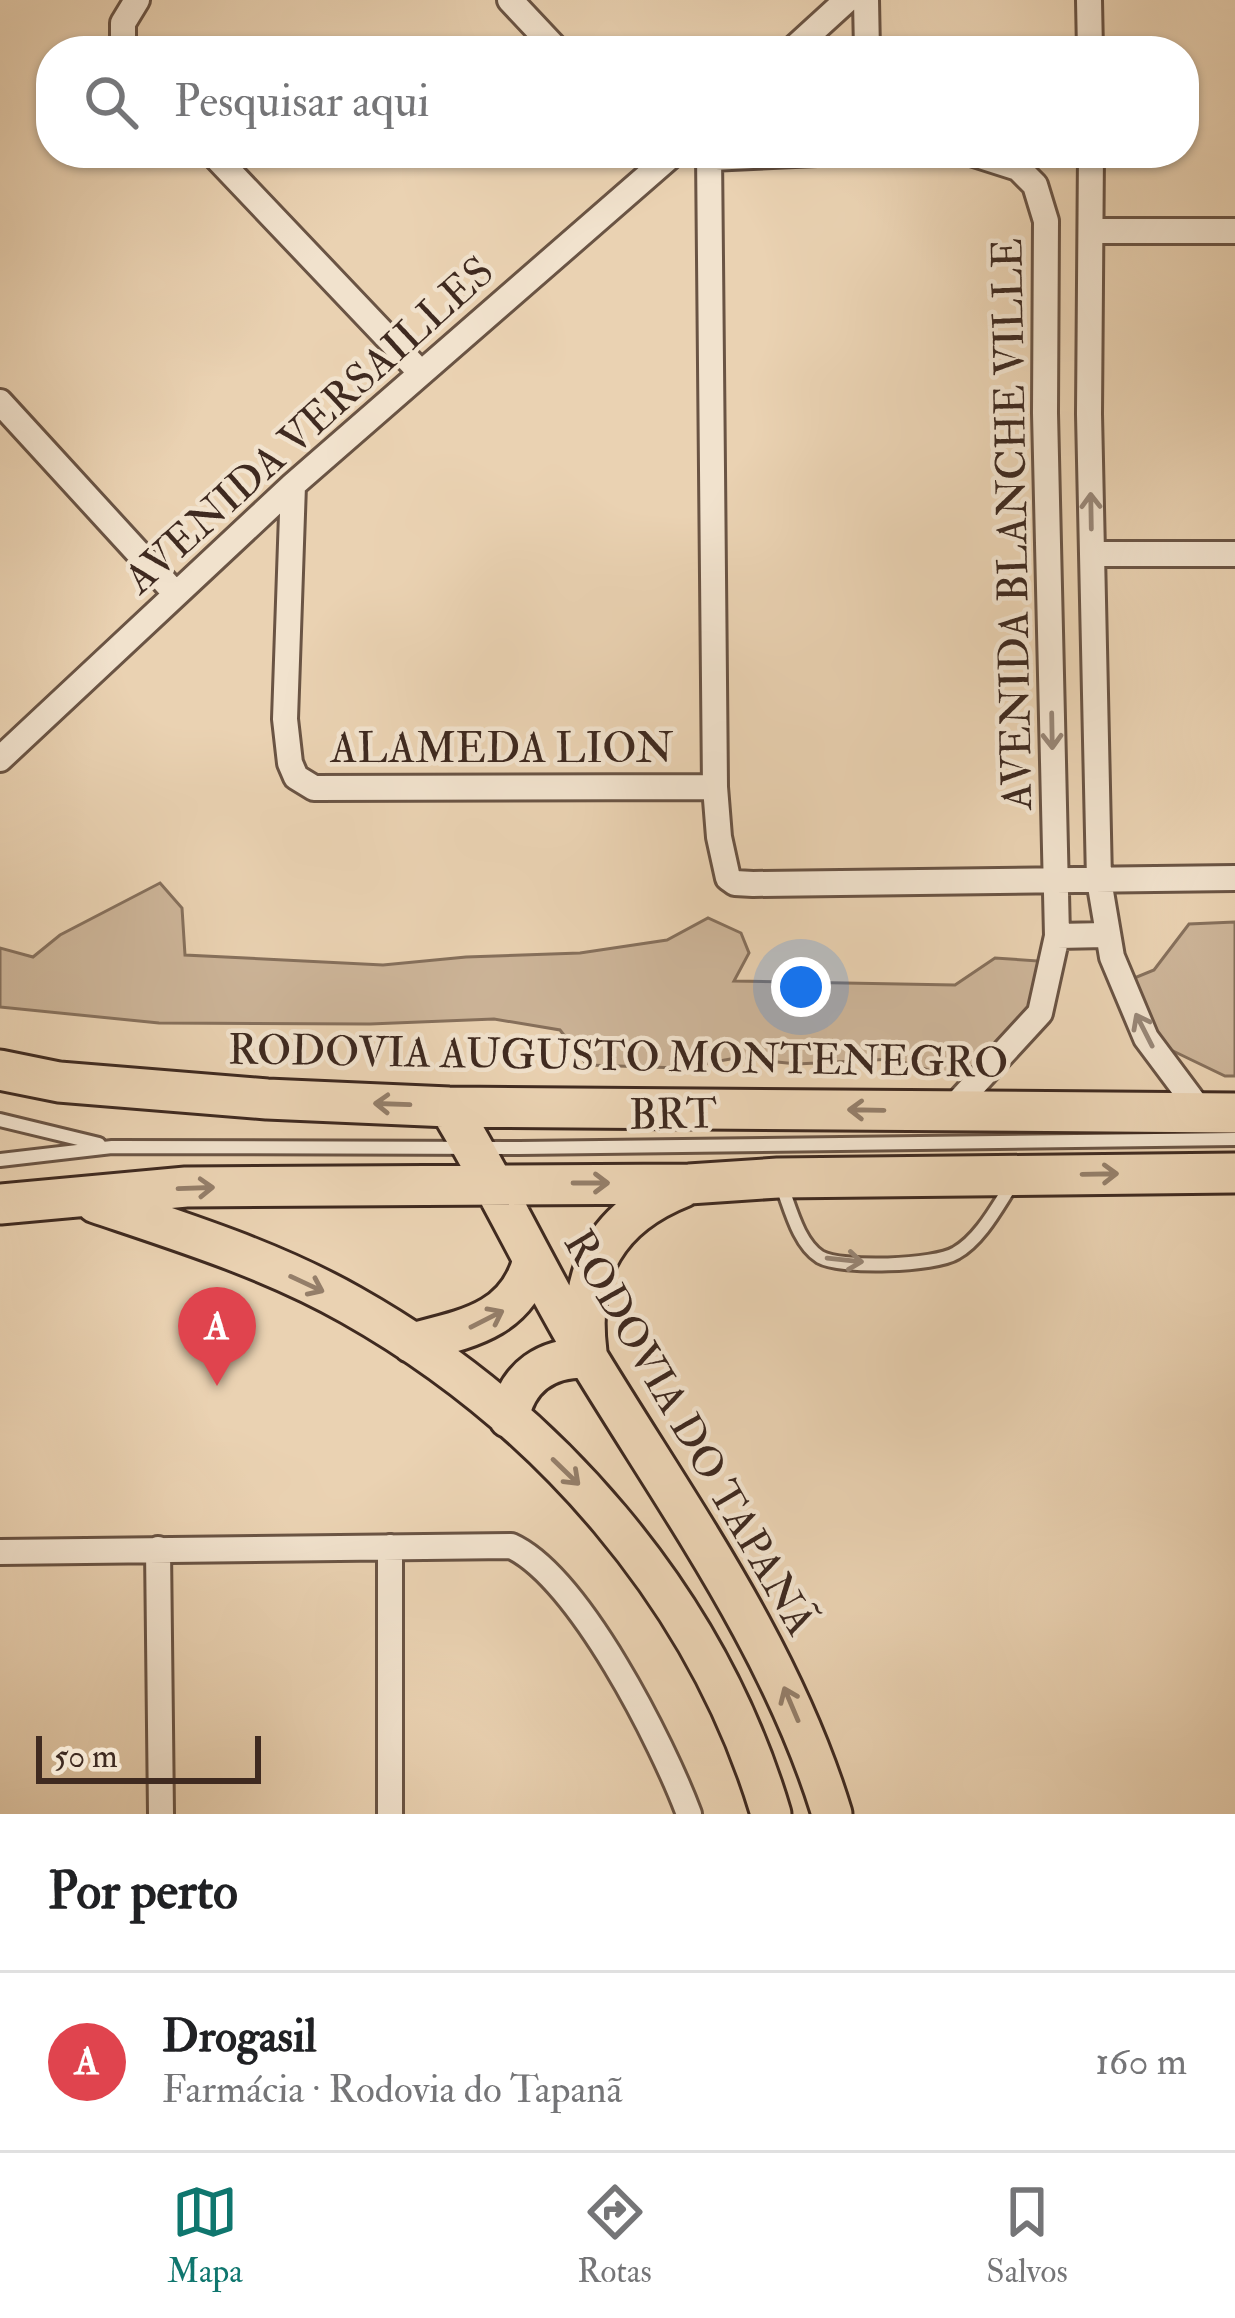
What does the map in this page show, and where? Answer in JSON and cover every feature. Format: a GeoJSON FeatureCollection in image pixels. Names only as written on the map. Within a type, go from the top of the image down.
{"type":"FeatureCollection","features":[{"type":"Feature","properties":{"kind":"main road"},"geometry":{"type":"LineString","coordinates":[[0,1051],[59,1082]]}},
{"type":"Feature","properties":{"kind":"main road","name":"RODOVIA AUGUSTO MONTENEGRO"},"geometry":{"type":"LineString","coordinates":[[0,1070],[59,1082],[267,1099],[449,1106],[1219,1113]]}},
{"type":"Feature","properties":{"kind":"main road","name":"RODOVIA DO TAPANÃ"},"geometry":{"type":"LineString","coordinates":[[449,1106],[588,1358],[722,1570],[787,1692],[832,1814]]}},
{"type":"Feature","properties":{"kind":"main road"},"geometry":{"type":"LineString","coordinates":[[0,1204],[186,1187],[689,1184],[778,1178],[1235,1173]]}},
{"type":"Feature","properties":{"kind":"main road"},"geometry":{"type":"LineString","coordinates":[[509,1418],[520,1387],[545,1364],[588,1358],[583,1320],[588,1283],[602,1249],[625,1220],[655,1198],[689,1184]]}},
{"type":"Feature","properties":{"kind":"main road"},"geometry":{"type":"LineString","coordinates":[[80,1198],[171,1228],[349,1304],[412,1343],[509,1418],[602,1507],[671,1600],[720,1683],[771,1814]]}},
{"type":"Feature","properties":{"kind":"main road"},"geometry":{"type":"LineString","coordinates":[[412,1343],[476,1327],[500,1314],[522,1290],[533,1260]]}},
{"type":"Feature","properties":{"kind":"street"},"geometry":{"type":"LineString","coordinates":[[123,36],[123,23],[137,0]]}},
{"type":"Feature","properties":{"kind":"street"},"geometry":{"type":"LineString","coordinates":[[511,0],[543,36]]}},
{"type":"Feature","properties":{"kind":"street"},"geometry":{"type":"LineString","coordinates":[[807,36],[847,0]]}},
{"type":"Feature","properties":{"kind":"street"},"geometry":{"type":"LineString","coordinates":[[866,0],[867,36]]}},
{"type":"Feature","properties":{"kind":"street"},"geometry":{"type":"LineString","coordinates":[[1089,0],[1090,36]]}},
{"type":"Feature","properties":{"kind":"street"},"geometry":{"type":"LineString","coordinates":[[226,168],[421,373]]}},
{"type":"Feature","properties":{"kind":"street","name":"AVENIDA VERSAILLES"},"geometry":{"type":"LineString","coordinates":[[0,759],[293,485],[650,168]]}},
{"type":"Feature","properties":{"kind":"street"},"geometry":{"type":"LineString","coordinates":[[709,168],[716,787],[728,878],[735,883],[1235,878]]}},
{"type":"Feature","properties":{"kind":"street","name":"AVENIDA BLANCHE VILLE"},"geometry":{"type":"LineString","coordinates":[[949,1112],[1040,1013],[1057,936],[1045,413],[1046,221],[1035,185],[1018,168]]}},
{"type":"Feature","properties":{"kind":"street","name":"AVENIDA BLANCHE VILLE"},"geometry":{"type":"LineString","coordinates":[[1091,168],[1089,414],[1099,880],[1106,935],[1146,1038],[1219,1113]]}},
{"type":"Feature","properties":{"kind":"street"},"geometry":{"type":"LineString","coordinates":[[1092,231],[1235,231]]}},
{"type":"Feature","properties":{"kind":"street"},"geometry":{"type":"LineString","coordinates":[[0,402],[176,593]]}},
{"type":"Feature","properties":{"kind":"street"},"geometry":{"type":"LineString","coordinates":[[1045,413],[1089,414]]}},
{"type":"Feature","properties":{"kind":"street","name":"ALAMEDA LION"},"geometry":{"type":"LineString","coordinates":[[293,485],[285,719],[290,763],[304,784],[314,788],[716,787]]}},
{"type":"Feature","properties":{"kind":"street"},"geometry":{"type":"LineString","coordinates":[[1092,554],[1235,554]]}},
{"type":"Feature","properties":{"kind":"street"},"geometry":{"type":"LineString","coordinates":[[1057,936],[1106,935]]}},
{"type":"Feature","properties":{"kind":"street"},"geometry":{"type":"LineString","coordinates":[[0,1552],[511,1546],[537,1561],[582,1617],[644,1713],[689,1814]]}},
{"type":"Feature","properties":{"kind":"street"},"geometry":{"type":"LineString","coordinates":[[389,1547],[390,1814]]}},
{"type":"Feature","properties":{"kind":"street"},"geometry":{"type":"LineString","coordinates":[[158,1550],[161,1814]]}},
{"type":"Feature","properties":{"kind":"lane","name":"BRT"},"geometry":{"type":"LineString","coordinates":[[0,1120],[112,1147]]}},
{"type":"Feature","properties":{"kind":"lane","name":"BRT"},"geometry":{"type":"LineString","coordinates":[[0,1160],[112,1147],[1235,1139]]}},
{"type":"Feature","properties":{"kind":"lane"},"geometry":{"type":"LineString","coordinates":[[778,1178],[804,1241],[820,1256],[839,1263],[881,1263],[952,1256],[970,1243],[1018,1175]]}},
{"type":"Feature","properties":{"kind":"shaded area"},"geometry":{"type":"Polygon","coordinates":[[[160,883],[182,908],[185,955],[383,965],[580,953],[667,940],[708,918],[741,933],[749,953],[734,981],[955,985],[995,958],[1054,962],[1040,1013],[974,1084],[893,1059],[797,1064],[736,1058],[680,1068],[587,1065],[560,1030],[494,1019],[159,1023],[0,1007],[0,948],[33,957],[60,935],[160,883]]]}},
{"type":"Feature","properties":{"kind":"shaded area"},"geometry":{"type":"Polygon","coordinates":[[[1235,922],[1235,1076],[1225,1076],[1146,1038],[1122,983],[1154,970],[1189,924],[1235,922]]]}},
{"type":"Feature","properties":{"kind":"place","name":"Drogasil"},"geometry":{"type":"Point","coordinates":[217,1386]}}]}
